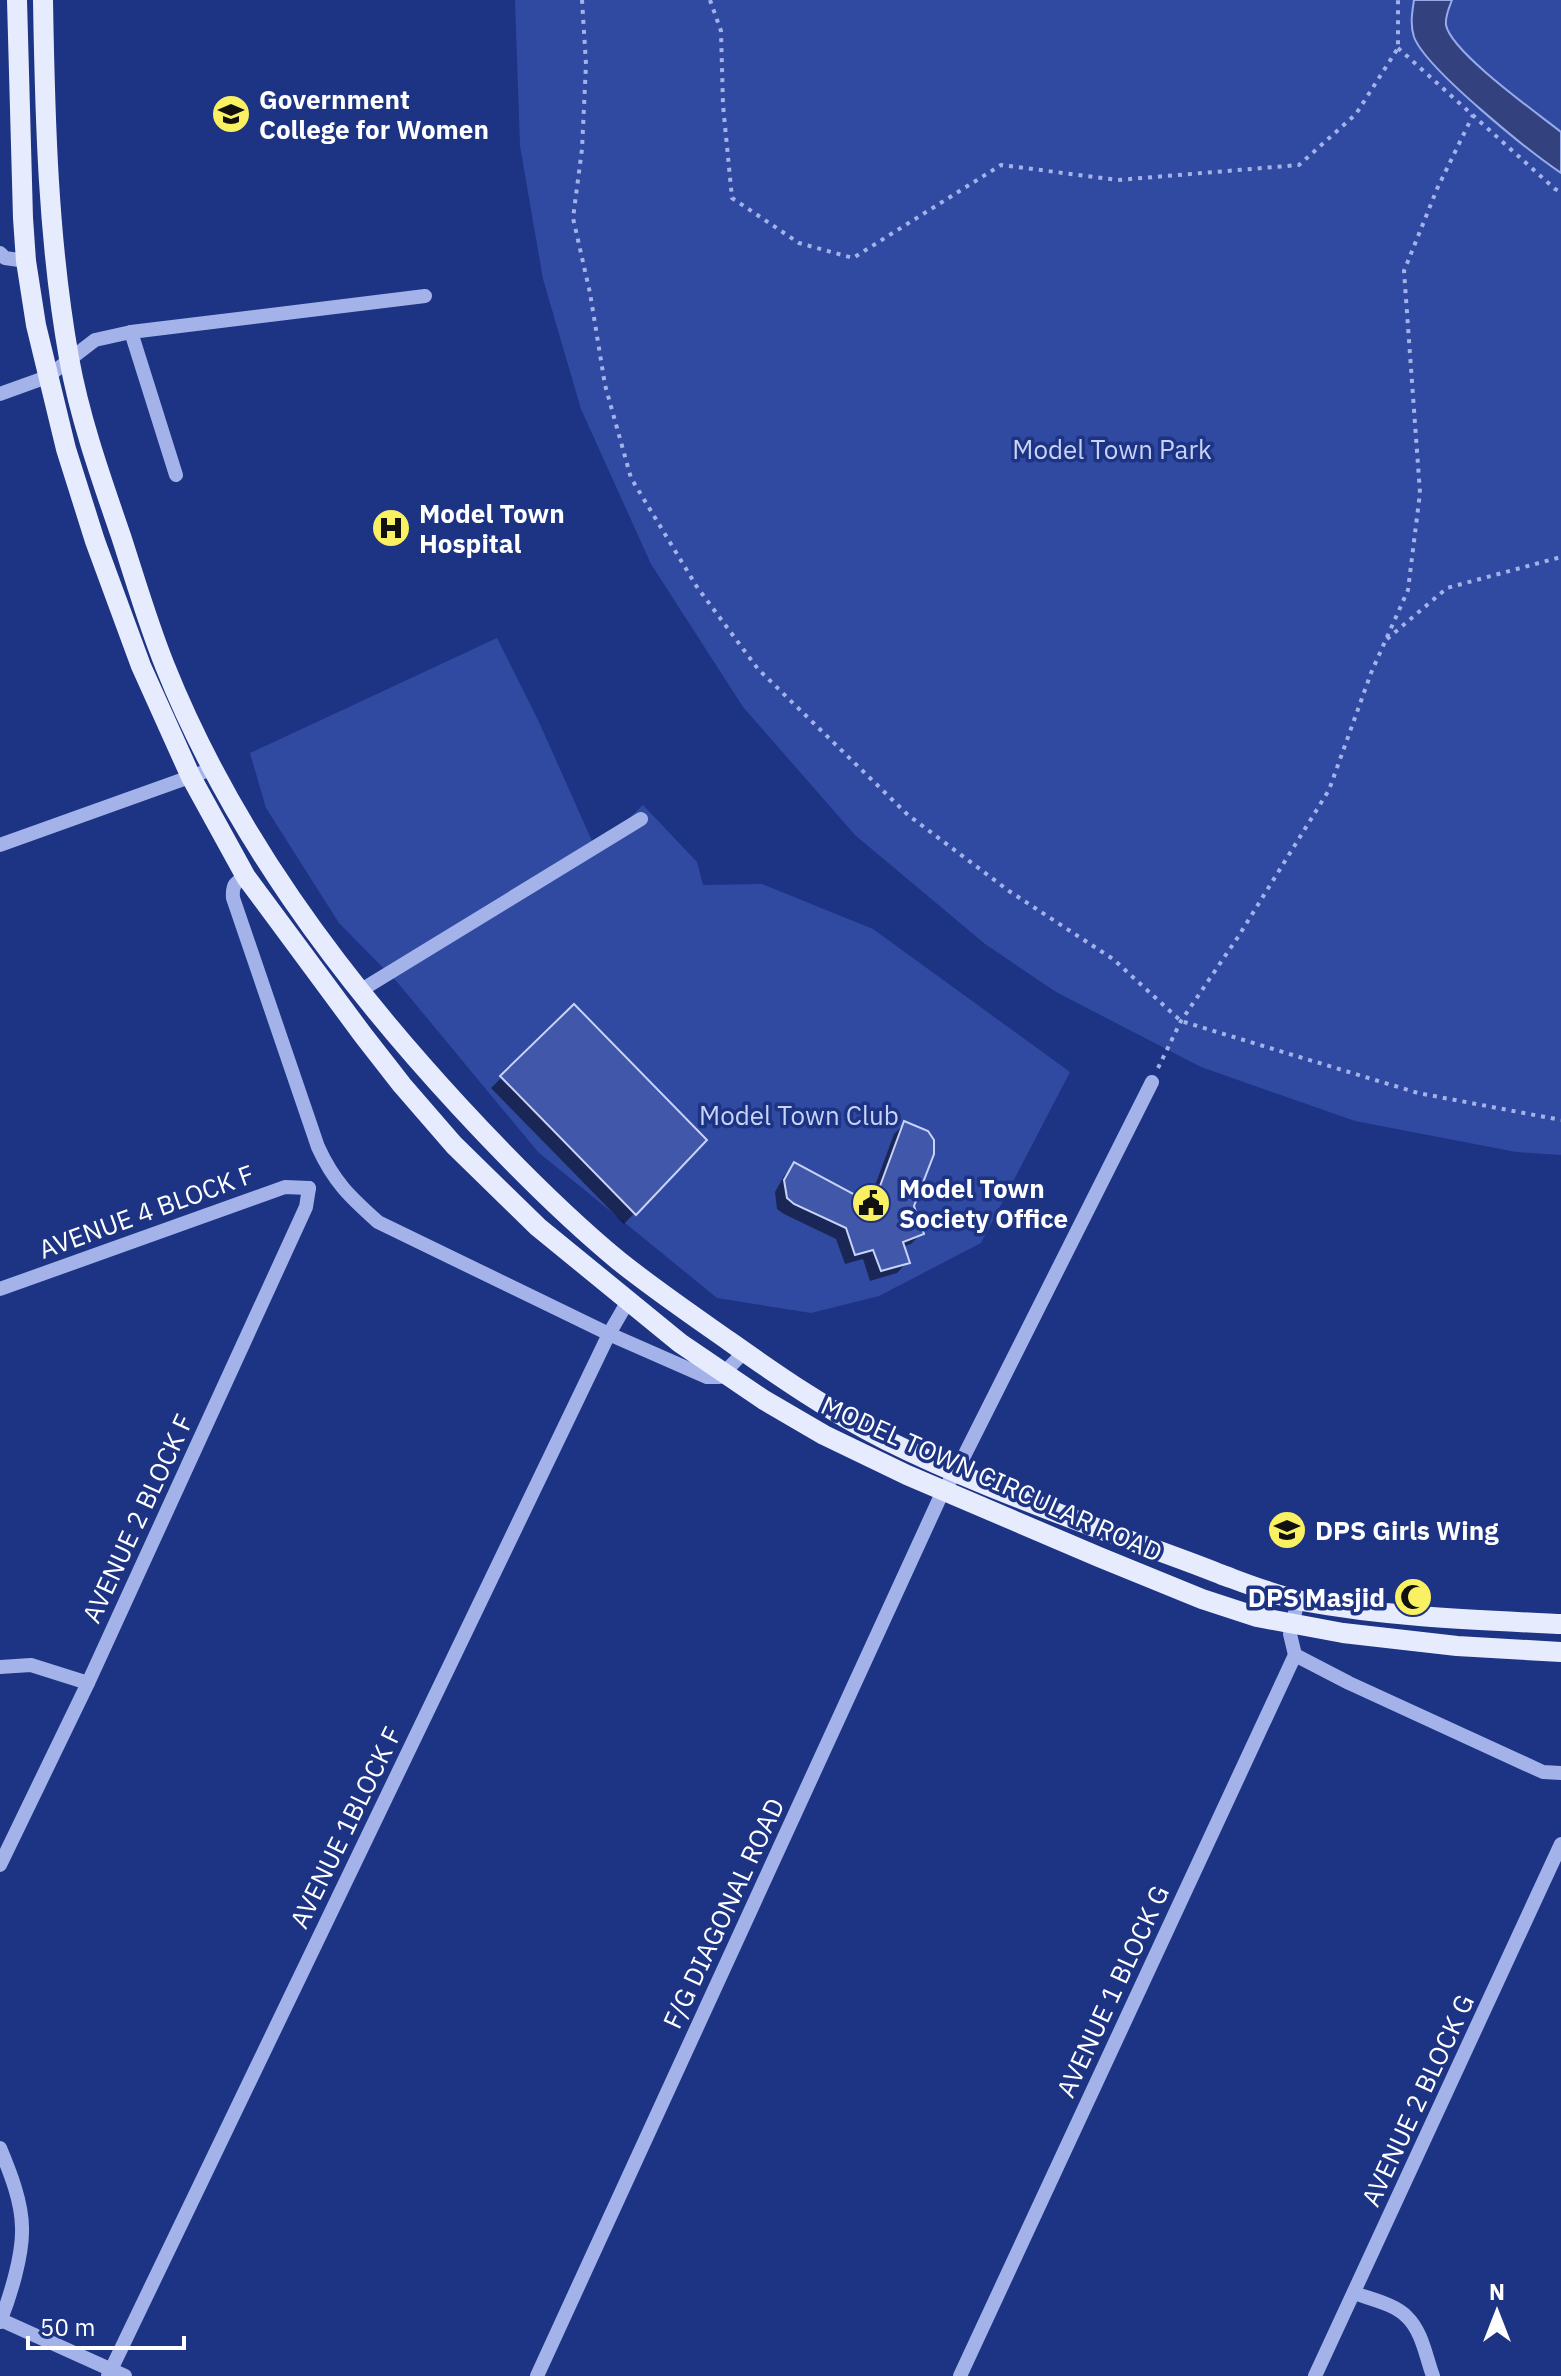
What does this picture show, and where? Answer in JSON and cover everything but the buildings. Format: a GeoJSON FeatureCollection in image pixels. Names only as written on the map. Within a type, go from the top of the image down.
{"type":"FeatureCollection","features":[{"type":"Feature","properties":{"kind":"main road","name":"MODEL TOWN CIRCULAR ROAD"},"geometry":{"type":"LineString","coordinates":[[17,0],[26,261],[36,325],[66,449],[95,541],[141,666],[191,777],[246,877],[363,1035],[454,1145],[538,1227],[680,1343],[764,1400],[824,1435],[943,1491],[1202,1599],[1257,1617],[1457,1646],[1561,1652]]}},
{"type":"Feature","properties":{"kind":"main road","name":"MODEL TOWN CIRCULAR ROAD"},"geometry":{"type":"LineString","coordinates":[[43,0],[48,177],[53,240],[70,360],[104,486],[159,651],[212,769],[287,893],[358,992],[490,1140],[561,1210],[620,1262],[744,1352],[886,1440],[956,1472],[1264,1591],[1298,1600],[1411,1617],[1561,1624]]}},
{"type":"Feature","properties":{"kind":"street"},"geometry":{"type":"LineString","coordinates":[[0,253],[11,260],[26,261]]}},
{"type":"Feature","properties":{"kind":"street"},"geometry":{"type":"LineString","coordinates":[[0,394],[47,377],[95,340],[131,332],[425,296]]}},
{"type":"Feature","properties":{"kind":"street"},"geometry":{"type":"LineString","coordinates":[[131,332],[176,475]]}},
{"type":"Feature","properties":{"kind":"street"},"geometry":{"type":"LineString","coordinates":[[0,845],[212,769]]}},
{"type":"Feature","properties":{"kind":"street"},"geometry":{"type":"LineString","coordinates":[[358,992],[641,819]]}},
{"type":"Feature","properties":{"kind":"street"},"geometry":{"type":"LineString","coordinates":[[246,877],[236,882],[232,889],[233,898],[318,1147],[330,1173],[350,1196],[378,1222],[609,1334],[707,1377],[720,1377],[744,1352]]}},
{"type":"Feature","properties":{"kind":"street","name":"F/G DIAGONAL ROAD"},"geometry":{"type":"LineString","coordinates":[[537,2376],[943,1491],[956,1472],[1152,1082]]}},
{"type":"Feature","properties":{"kind":"street"},"geometry":{"type":"LineString","coordinates":[[309,1188],[330,1173]]}},
{"type":"Feature","properties":{"kind":"street","name":"AVENUE 4 BLOCK F"},"geometry":{"type":"LineString","coordinates":[[0,1289],[285,1187],[309,1188]]}},
{"type":"Feature","properties":{"kind":"street","name":"AVENUE 2 BLOCK F"},"geometry":{"type":"LineString","coordinates":[[0,1865],[88,1683],[306,1207],[309,1188]]}},
{"type":"Feature","properties":{"kind":"street","name":"AVENUE 1BLOCK F"},"geometry":{"type":"LineString","coordinates":[[115,2374],[609,1334],[628,1301]]}},
{"type":"Feature","properties":{"kind":"street"},"geometry":{"type":"LineString","coordinates":[[1298,1600],[1290,1639],[1295,1655],[1543,1772],[1561,1773]]}},
{"type":"Feature","properties":{"kind":"street","name":"AVENUE 1 BLOCK G"},"geometry":{"type":"LineString","coordinates":[[960,2376],[1295,1655]]}},
{"type":"Feature","properties":{"kind":"street"},"geometry":{"type":"LineString","coordinates":[[0,1667],[31,1665],[88,1683]]}},
{"type":"Feature","properties":{"kind":"street","name":"AVENUE 2 BLOCK G"},"geometry":{"type":"LineString","coordinates":[[1315,2376],[1561,1844]]}},
{"type":"Feature","properties":{"kind":"street"},"geometry":{"type":"LineString","coordinates":[[0,2148],[13,2184],[22,2228],[18,2260],[1,2321],[115,2374]]}},
{"type":"Feature","properties":{"kind":"street"},"geometry":{"type":"LineString","coordinates":[[1354,2293],[1408,2317],[1417,2330],[1433,2376]]}},
{"type":"Feature","properties":{"kind":"path"},"geometry":{"type":"LineString","coordinates":[[582,0],[586,64],[582,149],[573,218],[590,293],[605,385],[631,478],[697,587],[758,669],[908,815],[1009,891],[1113,959],[1181,1021],[1418,1093],[1561,1120]]}},
{"type":"Feature","properties":{"kind":"path"},"geometry":{"type":"LineString","coordinates":[[710,0],[721,31],[723,105],[732,198],[799,243],[853,258],[1001,165],[1118,180],[1299,165],[1356,114],[1398,48],[1398,0]]}},
{"type":"Feature","properties":{"kind":"path"},"geometry":{"type":"LineString","coordinates":[[1398,48],[1561,192]]}},
{"type":"Feature","properties":{"kind":"path"},"geometry":{"type":"LineString","coordinates":[[1152,1082],[1181,1021],[1238,937],[1329,790],[1371,673],[1408,590],[1420,493],[1404,271],[1437,189],[1473,115]]}},
{"type":"Feature","properties":{"kind":"path"},"geometry":{"type":"LineString","coordinates":[[1385,641],[1447,588],[1561,557]]}},
{"type":"Feature","properties":{"kind":"green space","name":"Model Town Park"},"geometry":{"type":"Polygon","coordinates":[[[515,0],[1561,0],[1561,1155],[1516,1152],[1355,1121],[1201,1067],[1056,992],[985,944],[855,835],[743,707],[651,564],[581,409],[543,279],[520,146],[515,0]]]}},
{"type":"Feature","properties":{"kind":"green space","name":"Model Town Club"},"geometry":{"type":"Polygon","coordinates":[[[497,638],[539,722],[596,850],[643,805],[697,862],[703,885],[762,884],[873,929],[1070,1072],[981,1243],[879,1296],[811,1313],[717,1298],[538,1152],[398,983],[339,923],[266,808],[250,753],[497,638]]]}},
{"type":"Feature","properties":{"kind":"shaded area"},"geometry":{"type":"Polygon","coordinates":[[[1414,0],[1452,0],[1446,25],[1451,37],[1496,82],[1561,132],[1561,173],[1480,109],[1422,51],[1413,32],[1414,0]]]}},
{"type":"Feature","properties":{"kind":"place","name":"Government College for Women"},"geometry":{"type":"Point","coordinates":[231,114]}},
{"type":"Feature","properties":{"kind":"place","name":"Model Town Hospital"},"geometry":{"type":"Point","coordinates":[391,528]}},
{"type":"Feature","properties":{"kind":"place","name":"Model Town Society Office"},"geometry":{"type":"Point","coordinates":[871,1203]}},
{"type":"Feature","properties":{"kind":"place","name":"DPS Girls Wing"},"geometry":{"type":"Point","coordinates":[1287,1530]}},
{"type":"Feature","properties":{"kind":"place","name":"DPS Masjid"},"geometry":{"type":"Point","coordinates":[1413,1597]}}]}
